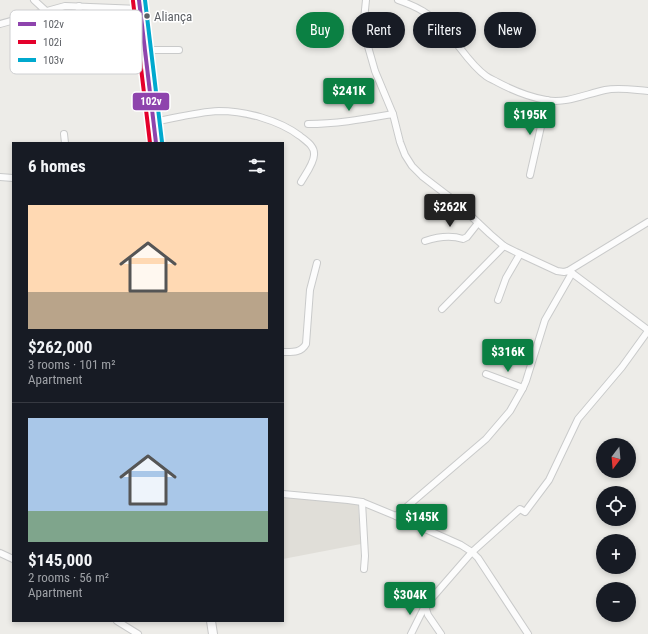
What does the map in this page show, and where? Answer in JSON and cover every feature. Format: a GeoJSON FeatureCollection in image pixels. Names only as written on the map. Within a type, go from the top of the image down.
{"type":"FeatureCollection","features":[{"type":"Feature","properties":{"kind":"main road"},"geometry":{"type":"LineString","coordinates":[[139,0],[140,9]]}},
{"type":"Feature","properties":{"kind":"main road"},"geometry":{"type":"LineString","coordinates":[[142,25],[156,142]]}},
{"type":"Feature","properties":{"kind":"main road"},"geometry":{"type":"LineString","coordinates":[[211,622],[212,634]]}},
{"type":"Feature","properties":{"kind":"street"},"geometry":{"type":"LineString","coordinates":[[34,0],[45,10]]}},
{"type":"Feature","properties":{"kind":"street"},"geometry":{"type":"LineString","coordinates":[[366,0],[363,29],[375,71],[393,114],[400,142],[405,155],[412,166],[422,176],[456,202],[504,246],[557,271],[570,272],[648,330],[622,367],[578,419],[549,480],[525,512],[520,509],[472,552],[424,606],[411,634]]}},
{"type":"Feature","properties":{"kind":"street"},"geometry":{"type":"LineString","coordinates":[[398,0],[421,10],[432,18],[445,30],[471,62],[487,77],[529,96],[547,100],[560,100],[578,98],[607,90],[620,89],[648,91]]}},
{"type":"Feature","properties":{"kind":"street"},"geometry":{"type":"LineString","coordinates":[[50,10],[65,6],[140,9]]}},
{"type":"Feature","properties":{"kind":"street"},"geometry":{"type":"LineString","coordinates":[[79,6],[79,10]]}},
{"type":"Feature","properties":{"kind":"street"},"geometry":{"type":"LineString","coordinates":[[0,24],[10,21]]}},
{"type":"Feature","properties":{"kind":"street"},"geometry":{"type":"LineString","coordinates":[[145,50],[179,50]]}},
{"type":"Feature","properties":{"kind":"street"},"geometry":{"type":"LineString","coordinates":[[530,175],[547,100]]}},
{"type":"Feature","properties":{"kind":"street"},"geometry":{"type":"LineString","coordinates":[[153,122],[219,111],[234,112],[260,117],[271,121],[299,136],[312,147],[314,155],[313,161],[301,182]]}},
{"type":"Feature","properties":{"kind":"street"},"geometry":{"type":"LineString","coordinates":[[308,124],[328,124],[393,114]]}},
{"type":"Feature","properties":{"kind":"street"},"geometry":{"type":"LineString","coordinates":[[64,134],[65,142]]}},
{"type":"Feature","properties":{"kind":"street"},"geometry":{"type":"LineString","coordinates":[[0,177],[12,178]]}},
{"type":"Feature","properties":{"kind":"street"},"geometry":{"type":"LineString","coordinates":[[396,516],[486,439],[510,411],[523,388],[545,320],[570,272],[648,222]]}},
{"type":"Feature","properties":{"kind":"street"},"geometry":{"type":"LineString","coordinates":[[425,241],[449,237],[463,239],[467,237],[478,223]]}},
{"type":"Feature","properties":{"kind":"street"},"geometry":{"type":"LineString","coordinates":[[442,309],[504,246]]}},
{"type":"Feature","properties":{"kind":"street"},"geometry":{"type":"LineString","coordinates":[[498,300],[506,278],[520,254]]}},
{"type":"Feature","properties":{"kind":"street"},"geometry":{"type":"LineString","coordinates":[[284,352],[297,352],[306,344],[310,290],[316,263]]}},
{"type":"Feature","properties":{"kind":"street"},"geometry":{"type":"LineString","coordinates":[[486,374],[523,388]]}},
{"type":"Feature","properties":{"kind":"street"},"geometry":{"type":"LineString","coordinates":[[284,494],[362,502],[461,545],[478,558],[528,634]]}},
{"type":"Feature","properties":{"kind":"street"},"geometry":{"type":"LineString","coordinates":[[362,502],[365,556],[364,569]]}},
{"type":"Feature","properties":{"kind":"street"},"geometry":{"type":"LineString","coordinates":[[0,553],[12,559]]}},
{"type":"Feature","properties":{"kind":"street"},"geometry":{"type":"LineString","coordinates":[[424,606],[428,615],[441,634]]}},
{"type":"Feature","properties":{"kind":"street"},"geometry":{"type":"LineString","coordinates":[[119,622],[138,634]]}},
{"type":"Feature","properties":{"kind":"shaded area"},"geometry":{"type":"Polygon","coordinates":[[[284,494],[355,502],[358,505],[361,544],[284,559],[284,494]]]}},
{"type":"Feature","properties":{"kind":"transit line","name":"102v"},"geometry":{"type":"LineString","coordinates":[[139,0],[140,10]]}},
{"type":"Feature","properties":{"kind":"transit line","name":"103v"},"geometry":{"type":"LineString","coordinates":[[145,0],[162,142]]}},
{"type":"Feature","properties":{"kind":"transit line","name":"102i"},"geometry":{"type":"LineString","coordinates":[[133,1],[134,10]]}},
{"type":"Feature","properties":{"kind":"transit line","name":"102v"},"geometry":{"type":"LineString","coordinates":[[142,25],[156,142]]}},
{"type":"Feature","properties":{"kind":"transit line","name":"102i"},"geometry":{"type":"LineString","coordinates":[[142,74],[150,142]]}},
{"type":"Feature","properties":{"kind":"place","name":"Aliança"},"geometry":{"type":"Point","coordinates":[147,16]}}]}
